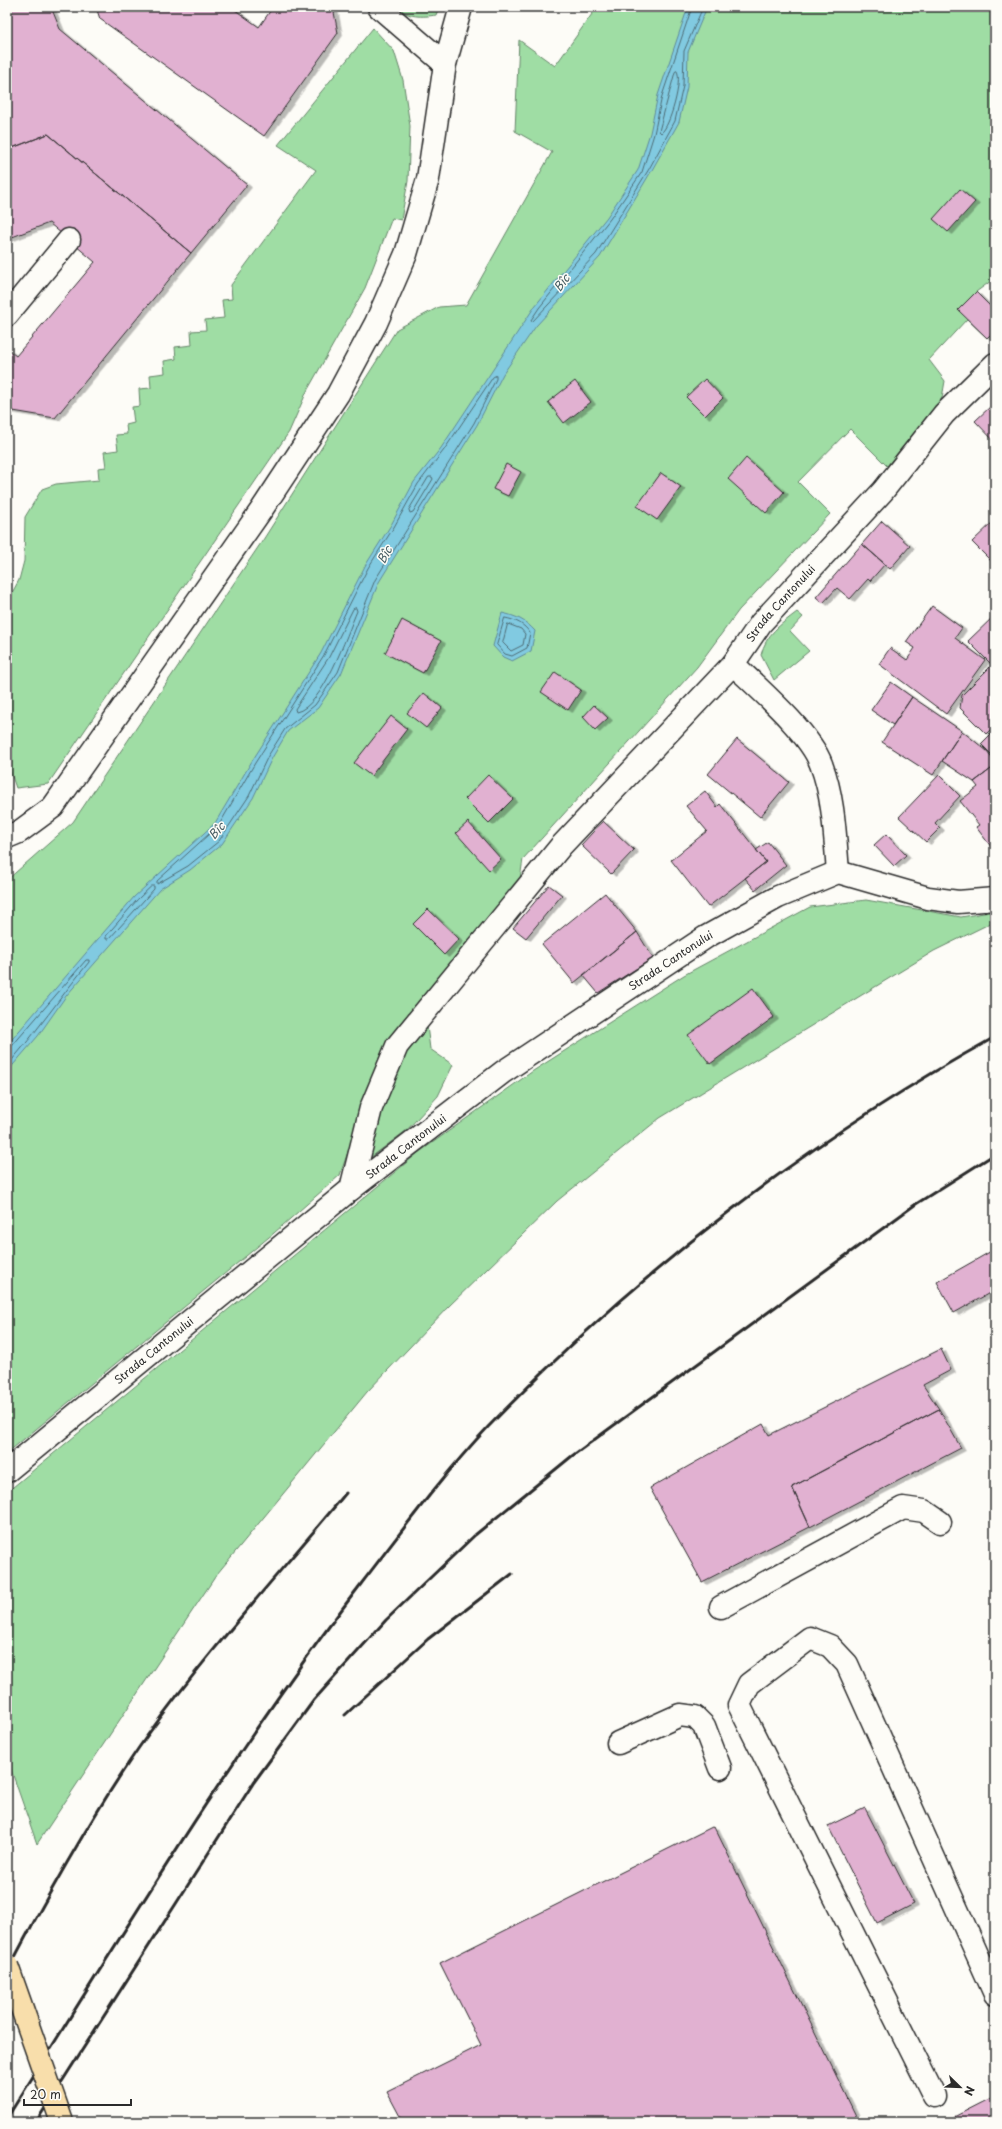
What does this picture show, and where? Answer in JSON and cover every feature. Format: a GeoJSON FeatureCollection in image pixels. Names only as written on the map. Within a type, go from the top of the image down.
{"type":"FeatureCollection","features":[{"type":"Feature","properties":{"kind":"main road"},"geometry":{"type":"LineString","coordinates":[[7,1966],[62,2122]]}},
{"type":"Feature","properties":{"kind":"street"},"geometry":{"type":"LineString","coordinates":[[379,7],[445,64]]}},
{"type":"Feature","properties":{"kind":"street"},"geometry":{"type":"LineString","coordinates":[[7,837],[19,832],[53,807],[258,516],[338,394],[376,323],[406,254],[428,179],[445,64],[461,7]]}},
{"type":"Feature","properties":{"kind":"street"},"geometry":{"type":"LineString","coordinates":[[7,314],[69,240]]}},
{"type":"Feature","properties":{"kind":"street","name":"Strada Cantonului"},"geometry":{"type":"LineString","coordinates":[[351,1189],[371,1108],[397,1046],[561,846],[733,664],[761,623],[883,491],[944,414],[995,364]]}},
{"type":"Feature","properties":{"kind":"street"},"geometry":{"type":"LineString","coordinates":[[733,664],[772,702],[806,739],[821,763],[831,805],[838,872],[928,898],[958,902],[995,899]]}},
{"type":"Feature","properties":{"kind":"street","name":"Strada Cantonului"},"geometry":{"type":"LineString","coordinates":[[7,1471],[351,1189],[503,1072],[706,937],[778,897],[838,872]]}},
{"type":"Feature","properties":{"kind":"street"},"geometry":{"type":"LineString","coordinates":[[721,1607],[903,1508],[924,1511],[940,1522]]}},
{"type":"Feature","properties":{"kind":"street"},"geometry":{"type":"LineString","coordinates":[[934,2096],[739,1705],[750,1684],[810,1638],[830,1646],[847,1664],[995,1994]]}},
{"type":"Feature","properties":{"kind":"street"},"geometry":{"type":"LineString","coordinates":[[618,1743],[680,1715],[695,1717],[704,1726],[720,1768]]}},
{"type":"Feature","properties":{"kind":"green space"},"geometry":{"type":"Polygon","coordinates":[[[398,7],[439,7],[436,15],[416,16],[402,11],[398,7]]]}},
{"type":"Feature","properties":{"kind":"green space"},"geometry":{"type":"Polygon","coordinates":[[[597,7],[995,7],[995,278],[976,292],[995,311],[995,330],[987,338],[967,319],[929,360],[945,381],[942,398],[887,466],[850,429],[798,482],[830,514],[739,610],[697,667],[523,859],[520,879],[398,1026],[380,1059],[340,1175],[274,1233],[7,1453],[7,880],[73,822],[263,540],[397,329],[439,307],[466,305],[552,152],[515,131],[519,40],[555,66],[597,7]]]}},
{"type":"Feature","properties":{"kind":"green space"},"geometry":{"type":"Polygon","coordinates":[[[373,28],[394,51],[403,80],[410,126],[408,181],[401,220],[392,218],[365,288],[307,391],[289,432],[48,784],[16,788],[7,762],[7,602],[19,580],[24,561],[25,517],[42,489],[56,484],[99,480],[98,468],[106,467],[104,452],[118,450],[116,435],[127,434],[126,425],[134,423],[132,407],[140,406],[139,389],[151,388],[150,375],[165,373],[164,361],[176,359],[175,347],[192,345],[191,331],[206,330],[205,320],[224,318],[222,300],[232,299],[231,285],[316,170],[278,145],[373,28]]]}},
{"type":"Feature","properties":{"kind":"green space"},"geometry":{"type":"Polygon","coordinates":[[[797,612],[803,617],[790,631],[809,651],[774,680],[761,655],[763,648],[774,630],[797,612]]]}},
{"type":"Feature","properties":{"kind":"green space"},"geometry":{"type":"Polygon","coordinates":[[[866,900],[961,917],[995,911],[995,921],[934,951],[660,1118],[557,1201],[449,1306],[367,1392],[217,1574],[37,1844],[7,1758],[7,1492],[418,1153],[533,1071],[684,975],[810,907],[866,900]]]}},
{"type":"Feature","properties":{"kind":"green space"},"geometry":{"type":"Polygon","coordinates":[[[427,1026],[430,1049],[453,1065],[438,1096],[407,1130],[366,1161],[398,1057],[427,1026]]]}},
{"type":"Feature","properties":{"kind":"water","name":"Bîc"},"geometry":{"type":"Polygon","coordinates":[[[688,7],[707,7],[688,52],[687,87],[679,122],[600,257],[536,326],[503,374],[477,425],[379,582],[341,674],[318,708],[288,731],[272,758],[253,798],[222,844],[190,870],[160,889],[66,996],[38,1036],[7,1072],[7,1045],[134,897],[215,823],[252,761],[321,653],[365,566],[391,525],[414,482],[441,448],[535,306],[607,217],[638,170],[650,133],[658,95],[688,7]]]}},
{"type":"Feature","properties":{"kind":"water"},"geometry":{"type":"Polygon","coordinates":[[[502,613],[520,619],[535,631],[531,651],[512,661],[503,657],[493,646],[502,613]]]}},
{"type":"Feature","properties":{"kind":"building"},"geometry":{"type":"Polygon","coordinates":[[[7,7],[51,7],[60,29],[247,185],[191,253],[48,134],[7,150],[7,7]]]}},
{"type":"Feature","properties":{"kind":"building"},"geometry":{"type":"Polygon","coordinates":[[[96,7],[231,7],[259,27],[273,7],[333,7],[338,33],[264,136],[100,19],[96,7]]]}},
{"type":"Feature","properties":{"kind":"building"},"geometry":{"type":"Polygon","coordinates":[[[48,134],[191,253],[55,418],[7,410],[7,349],[16,356],[95,262],[49,223],[7,239],[7,150],[48,134]]]}},
{"type":"Feature","properties":{"kind":"building"},"geometry":{"type":"Polygon","coordinates":[[[960,189],[975,202],[948,232],[933,219],[960,189]]]}},
{"type":"Feature","properties":{"kind":"building"},"geometry":{"type":"Polygon","coordinates":[[[976,292],[995,311],[995,330],[987,338],[958,310],[976,292]]]}},
{"type":"Feature","properties":{"kind":"building"},"geometry":{"type":"Polygon","coordinates":[[[705,379],[723,398],[705,416],[686,397],[705,379]]]}},
{"type":"Feature","properties":{"kind":"building"},"geometry":{"type":"Polygon","coordinates":[[[575,381],[591,402],[564,423],[548,402],[575,381]]]}},
{"type":"Feature","properties":{"kind":"building"},"geometry":{"type":"Polygon","coordinates":[[[991,406],[995,410],[995,442],[975,421],[991,406]]]}},
{"type":"Feature","properties":{"kind":"building"},"geometry":{"type":"Polygon","coordinates":[[[746,458],[784,492],[766,513],[728,479],[746,458]]]}},
{"type":"Feature","properties":{"kind":"building"},"geometry":{"type":"Polygon","coordinates":[[[506,464],[521,472],[508,496],[493,489],[506,464]]]}},
{"type":"Feature","properties":{"kind":"building"},"geometry":{"type":"Polygon","coordinates":[[[661,473],[681,487],[657,520],[637,506],[661,473]]]}},
{"type":"Feature","properties":{"kind":"building"},"geometry":{"type":"Polygon","coordinates":[[[995,520],[995,565],[972,542],[995,520]]]}},
{"type":"Feature","properties":{"kind":"building"},"geometry":{"type":"Polygon","coordinates":[[[882,521],[910,546],[890,569],[862,544],[882,521]]]}},
{"type":"Feature","properties":{"kind":"building"},"geometry":{"type":"Polygon","coordinates":[[[862,544],[885,564],[870,581],[868,579],[850,599],[837,588],[823,603],[816,597],[862,544]]]}},
{"type":"Feature","properties":{"kind":"building"},"geometry":{"type":"Polygon","coordinates":[[[932,606],[962,628],[955,638],[985,660],[946,714],[879,664],[890,648],[907,660],[915,648],[906,642],[932,606]]]}},
{"type":"Feature","properties":{"kind":"building"},"geometry":{"type":"Polygon","coordinates":[[[995,615],[995,668],[968,641],[995,615]]]}},
{"type":"Feature","properties":{"kind":"building"},"geometry":{"type":"Polygon","coordinates":[[[402,620],[441,641],[423,673],[385,653],[402,620]]]}},
{"type":"Feature","properties":{"kind":"building"},"geometry":{"type":"Polygon","coordinates":[[[992,665],[995,668],[995,725],[986,734],[960,708],[962,695],[992,665]]]}},
{"type":"Feature","properties":{"kind":"building"},"geometry":{"type":"Polygon","coordinates":[[[555,672],[581,690],[568,710],[541,692],[555,672]]]}},
{"type":"Feature","properties":{"kind":"building"},"geometry":{"type":"Polygon","coordinates":[[[891,682],[912,697],[893,725],[871,710],[891,682]]]}},
{"type":"Feature","properties":{"kind":"building"},"geometry":{"type":"Polygon","coordinates":[[[424,693],[442,708],[426,728],[407,713],[424,693]]]}},
{"type":"Feature","properties":{"kind":"building"},"geometry":{"type":"Polygon","coordinates":[[[912,697],[962,731],[933,775],[882,742],[912,697]]]}},
{"type":"Feature","properties":{"kind":"building"},"geometry":{"type":"Polygon","coordinates":[[[594,705],[608,718],[595,730],[583,717],[594,705]]]}},
{"type":"Feature","properties":{"kind":"building"},"geometry":{"type":"Polygon","coordinates":[[[391,716],[407,729],[371,776],[354,763],[391,716]]]}},
{"type":"Feature","properties":{"kind":"building"},"geometry":{"type":"Polygon","coordinates":[[[995,730],[995,758],[981,744],[995,730]]]}},
{"type":"Feature","properties":{"kind":"building"},"geometry":{"type":"Polygon","coordinates":[[[962,731],[987,751],[995,761],[995,766],[974,782],[942,761],[962,731]]]}},
{"type":"Feature","properties":{"kind":"building"},"geometry":{"type":"Polygon","coordinates":[[[737,739],[789,782],[760,817],[708,774],[737,739]]]}},
{"type":"Feature","properties":{"kind":"building"},"geometry":{"type":"Polygon","coordinates":[[[995,766],[995,852],[976,827],[979,825],[960,801],[978,787],[974,782],[995,766]]]}},
{"type":"Feature","properties":{"kind":"building"},"geometry":{"type":"Polygon","coordinates":[[[488,775],[513,799],[489,823],[465,799],[488,775]]]}},
{"type":"Feature","properties":{"kind":"building"},"geometry":{"type":"Polygon","coordinates":[[[939,775],[960,796],[935,823],[940,828],[926,842],[899,817],[939,775]]]}},
{"type":"Feature","properties":{"kind":"building"},"geometry":{"type":"Polygon","coordinates":[[[705,791],[717,807],[720,804],[766,862],[708,907],[671,860],[707,831],[686,806],[705,791]]]}},
{"type":"Feature","properties":{"kind":"building"},"geometry":{"type":"Polygon","coordinates":[[[603,821],[634,850],[611,874],[581,845],[603,821]]]}},
{"type":"Feature","properties":{"kind":"building"},"geometry":{"type":"Polygon","coordinates":[[[468,822],[501,859],[489,870],[456,833],[468,822]]]}},
{"type":"Feature","properties":{"kind":"building"},"geometry":{"type":"Polygon","coordinates":[[[886,834],[906,855],[894,866],[874,845],[886,834]]]}},
{"type":"Feature","properties":{"kind":"building"},"geometry":{"type":"Polygon","coordinates":[[[768,842],[786,865],[755,890],[745,878],[766,862],[756,850],[768,842]]]}},
{"type":"Feature","properties":{"kind":"building"},"geometry":{"type":"Polygon","coordinates":[[[549,885],[562,895],[526,938],[513,928],[549,885]]]}},
{"type":"Feature","properties":{"kind":"building"},"geometry":{"type":"Polygon","coordinates":[[[605,893],[637,932],[574,983],[542,944],[605,893]]]}},
{"type":"Feature","properties":{"kind":"building"},"geometry":{"type":"Polygon","coordinates":[[[428,909],[459,939],[444,955],[413,924],[428,909]]]}},
{"type":"Feature","properties":{"kind":"building"},"geometry":{"type":"Polygon","coordinates":[[[637,932],[653,958],[598,993],[583,975],[637,932]]]}},
{"type":"Feature","properties":{"kind":"building"},"geometry":{"type":"Polygon","coordinates":[[[753,988],[774,1017],[710,1064],[688,1035],[753,988]]]}},
{"type":"Feature","properties":{"kind":"building"},"geometry":{"type":"Polygon","coordinates":[[[995,1249],[995,1290],[954,1313],[937,1282],[995,1249]]]}},
{"type":"Feature","properties":{"kind":"building"},"geometry":{"type":"Polygon","coordinates":[[[941,1349],[951,1370],[923,1385],[939,1409],[792,1487],[810,1527],[702,1582],[650,1488],[763,1424],[769,1435],[941,1349]]]}},
{"type":"Feature","properties":{"kind":"building"},"geometry":{"type":"Polygon","coordinates":[[[939,1409],[961,1448],[810,1527],[792,1487],[939,1409]]]}},
{"type":"Feature","properties":{"kind":"building"},"geometry":{"type":"Polygon","coordinates":[[[865,1808],[914,1904],[877,1923],[828,1826],[865,1808]]]}},
{"type":"Feature","properties":{"kind":"building"},"geometry":{"type":"Polygon","coordinates":[[[714,1826],[859,2122],[403,2122],[387,2092],[481,2045],[440,1963],[714,1826]]]}},
{"type":"Feature","properties":{"kind":"building"},"geometry":{"type":"Polygon","coordinates":[[[995,2096],[995,2122],[944,2122],[995,2096]]]}},
{"type":"Feature","properties":{"kind":"railway"},"geometry":{"type":"LineString","coordinates":[[7,2118],[178,1847],[267,1714],[313,1648],[407,1524],[438,1484],[488,1427],[603,1316],[727,1213],[791,1165],[858,1120],[926,1077],[995,1037]]}},
{"type":"Feature","properties":{"kind":"railway"},"geometry":{"type":"LineString","coordinates":[[36,2122],[254,1782],[314,1700],[386,1620],[475,1535],[572,1456],[916,1204],[995,1154]]}},
{"type":"Feature","properties":{"kind":"railway"},"geometry":{"type":"LineString","coordinates":[[7,1972],[73,1852],[109,1792],[147,1736],[170,1704],[219,1643],[346,1493]]}},
{"type":"Feature","properties":{"kind":"railway"},"geometry":{"type":"LineString","coordinates":[[345,1715],[428,1639],[512,1574]]}}]}
